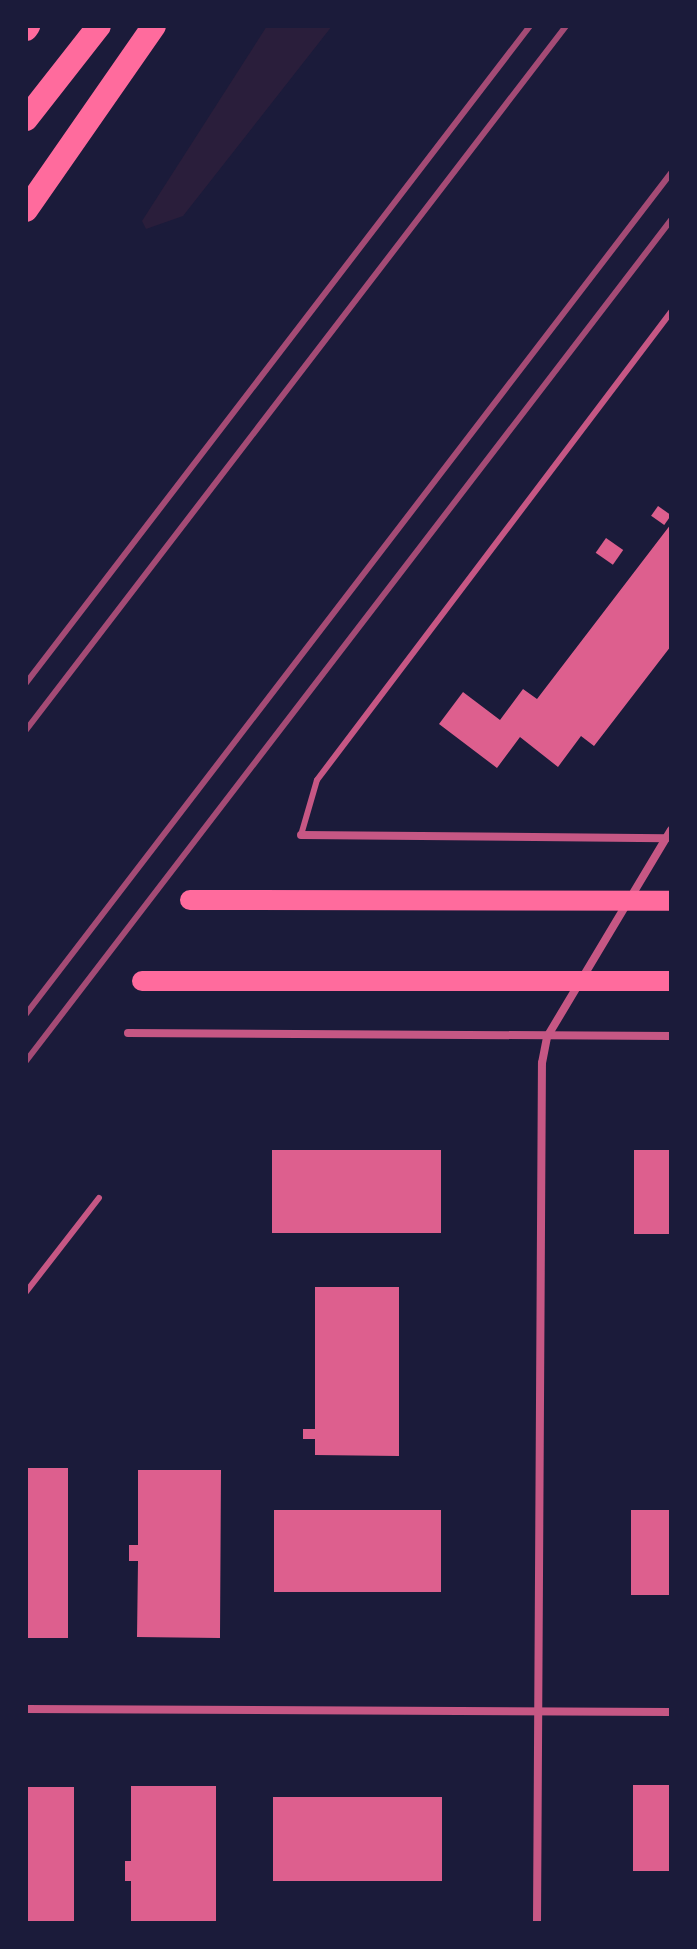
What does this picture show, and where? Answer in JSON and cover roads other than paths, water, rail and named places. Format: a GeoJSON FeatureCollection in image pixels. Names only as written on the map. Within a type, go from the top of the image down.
{"type":"FeatureCollection","features":[{"type":"Feature","properties":{"kind":"highway"},"geometry":{"type":"LineString","coordinates":[[26,119],[99,26]]}},
{"type":"Feature","properties":{"kind":"highway"},"geometry":{"type":"LineString","coordinates":[[26,210],[154,26]]}},
{"type":"Feature","properties":{"kind":"main road"},"geometry":{"type":"LineString","coordinates":[[190,900],[671,901]]}},
{"type":"Feature","properties":{"kind":"main road"},"geometry":{"type":"LineString","coordinates":[[142,981],[671,981]]}},
{"type":"Feature","properties":{"kind":"street"},"geometry":{"type":"LineString","coordinates":[[301,835],[669,835]]}},
{"type":"Feature","properties":{"kind":"street"},"geometry":{"type":"LineString","coordinates":[[537,1923],[539,1100],[547,1037],[652,858],[669,835]]}},
{"type":"Feature","properties":{"kind":"street"},"geometry":{"type":"LineString","coordinates":[[128,1033],[671,1036]]}},
{"type":"Feature","properties":{"kind":"street"},"geometry":{"type":"LineString","coordinates":[[26,1709],[671,1712]]}},
{"type":"Feature","properties":{"kind":"lane"},"geometry":{"type":"LineString","coordinates":[[301,835],[317,780],[671,312]]}},
{"type":"Feature","properties":{"kind":"lane"},"geometry":{"type":"LineString","coordinates":[[26,1292],[99,1198]]}},
{"type":"Feature","properties":{"kind":"railway"},"geometry":{"type":"LineString","coordinates":[[26,683],[530,26]]}},
{"type":"Feature","properties":{"kind":"railway"},"geometry":{"type":"LineString","coordinates":[[26,730],[566,26]]}},
{"type":"Feature","properties":{"kind":"railway"},"geometry":{"type":"LineString","coordinates":[[26,1014],[671,173]]}},
{"type":"Feature","properties":{"kind":"railway"},"geometry":{"type":"LineString","coordinates":[[26,1061],[671,220]]}}]}
